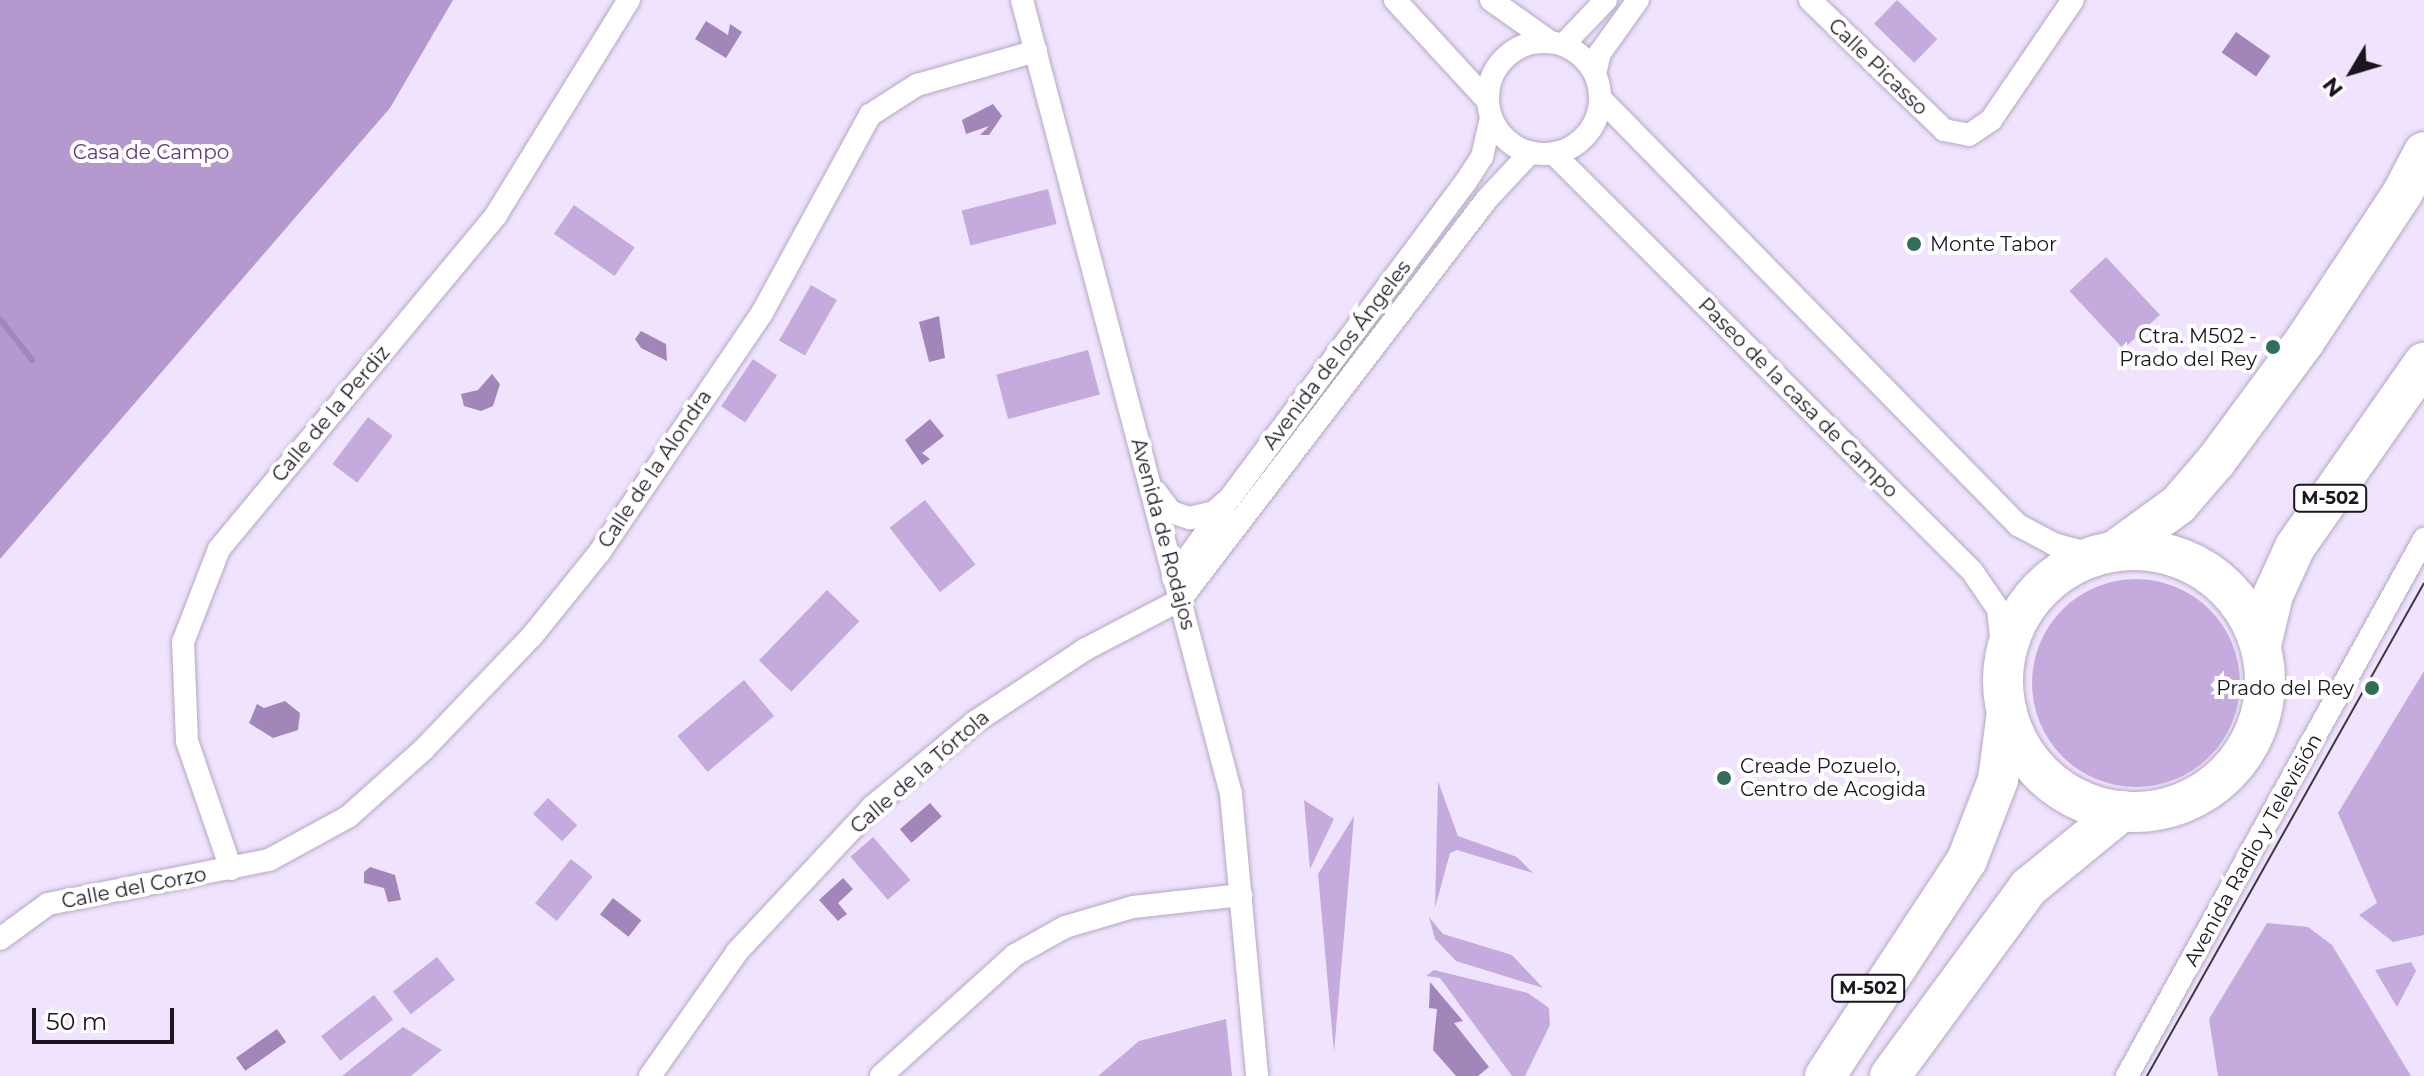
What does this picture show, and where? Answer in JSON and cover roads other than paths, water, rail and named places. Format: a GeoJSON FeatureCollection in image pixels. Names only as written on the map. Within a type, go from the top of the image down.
{"type":"FeatureCollection","features":[{"type":"Feature","properties":{"kind":"highway","name":"M-502"},"geometry":{"type":"LineString","coordinates":[[1825,1076],[1939,902],[1982,829],[1998,780],[2007,712],[2004,663],[2010,637],[2036,593],[2054,576],[2105,553],[2178,505],[2216,461],[2304,342],[2402,194],[2424,152]]}},
{"type":"Feature","properties":{"kind":"highway","name":"M-502"},"geometry":{"type":"LineString","coordinates":[[2261,645],[2273,595],[2295,547],[2424,363]]}},
{"type":"Feature","properties":{"kind":"highway","name":"M-502"},"geometry":{"type":"LineString","coordinates":[[2007,712],[2020,746],[2040,772],[2076,798],[2122,811],[2167,808],[2199,795],[2227,775],[2258,726],[2266,686],[2261,645],[2242,606],[2206,571],[2169,554],[2105,553]]}},
{"type":"Feature","properties":{"kind":"highway","name":"M-502"},"geometry":{"type":"LineString","coordinates":[[1890,1076],[1975,955],[2029,887],[2122,811]]}},
{"type":"Feature","properties":{"kind":"highway","name":"M-502"},"geometry":{"type":"LineString","coordinates":[[1798,1076],[1939,902]]}},
{"type":"Feature","properties":{"kind":"highway","name":"M-502"},"geometry":{"type":"LineString","coordinates":[[1905,1076],[1975,955]]}},
{"type":"Feature","properties":{"kind":"street","name":"Calle de la Perdiz"},"geometry":{"type":"LineString","coordinates":[[231,869],[187,741],[183,642],[219,549],[496,215],[629,0]]}},
{"type":"Feature","properties":{"kind":"street","name":"Avenida de Rodajos"},"geometry":{"type":"LineString","coordinates":[[1022,0],[1231,794],[1257,1076]]}},
{"type":"Feature","properties":{"kind":"street"},"geometry":{"type":"LineString","coordinates":[[1395,0],[1489,109],[1514,146],[1530,153],[1554,154],[1587,134],[1600,98],[1595,74],[1600,53],[1638,0]]}},
{"type":"Feature","properties":{"kind":"street"},"geometry":{"type":"LineString","coordinates":[[1491,0],[1556,43],[1595,74]]}},
{"type":"Feature","properties":{"kind":"street"},"geometry":{"type":"LineString","coordinates":[[1489,109],[1489,81],[1505,57],[1530,43],[1556,43],[1606,0]]}},
{"type":"Feature","properties":{"kind":"street","name":"Calle Picasso"},"geometry":{"type":"LineString","coordinates":[[1810,0],[1944,130],[1969,135],[1991,120],[2073,0]]}},
{"type":"Feature","properties":{"kind":"street","name":"Calle de la Alondra"},"geometry":{"type":"LineString","coordinates":[[231,869],[269,860],[348,817],[424,749],[532,636],[599,553],[762,313],[870,115],[917,85],[1036,51]]}},
{"type":"Feature","properties":{"kind":"street"},"geometry":{"type":"LineString","coordinates":[[1600,98],[2018,525],[2053,544],[2105,553]]}},
{"type":"Feature","properties":{"kind":"street","name":"Avenida de los Ángeles"},"geometry":{"type":"LineString","coordinates":[[1148,480],[1171,512],[1190,518],[1214,512],[1230,498],[1465,183],[1482,157],[1489,109]]}},
{"type":"Feature","properties":{"kind":"street","name":"Avenida de los Ángeles"},"geometry":{"type":"LineString","coordinates":[[1180,600],[1487,199],[1530,153]]}},
{"type":"Feature","properties":{"kind":"street","name":"Paseo de la casa de Campo"},"geometry":{"type":"LineString","coordinates":[[1554,154],[1972,571],[1998,609],[2004,663]]}},
{"type":"Feature","properties":{"kind":"street"},"geometry":{"type":"LineString","coordinates":[[1173,578],[1230,498]]}},
{"type":"Feature","properties":{"kind":"street","name":"Avenida Radio y Televisión"},"geometry":{"type":"LineString","coordinates":[[2127,1076],[2424,539]]}},
{"type":"Feature","properties":{"kind":"street","name":"Calle de la Tórtola"},"geometry":{"type":"LineString","coordinates":[[650,1076],[737,952],[872,807],[975,722],[1084,650],[1180,600]]}},
{"type":"Feature","properties":{"kind":"street","name":"Calle del Corzo"},"geometry":{"type":"LineString","coordinates":[[0,939],[48,904],[231,869]]}},
{"type":"Feature","properties":{"kind":"street"},"geometry":{"type":"LineString","coordinates":[[881,1076],[1015,955],[1065,927],[1133,907],[1241,895]]}},
{"type":"Feature","properties":{"kind":"waterway"},"geometry":{"type":"LineString","coordinates":[[0,319],[32,360]]}},
{"type":"Feature","properties":{"kind":"tram line"},"geometry":{"type":"LineString","coordinates":[[2147,1076],[2424,583]]}},
{"type":"Feature","properties":{"kind":"place","name":"Monte Tabor"},"geometry":{"type":"Point","coordinates":[1914,244]}},
{"type":"Feature","properties":{"kind":"place","name":"Ctra. M502 - Prado del Rey"},"geometry":{"type":"Point","coordinates":[2273,347]}},
{"type":"Feature","properties":{"kind":"place","name":"Prado del Rey"},"geometry":{"type":"Point","coordinates":[2372,688]}},
{"type":"Feature","properties":{"kind":"place","name":"Creade Pozuelo, Centro de Acogida"},"geometry":{"type":"Point","coordinates":[1724,778]}},
{"type":"Feature","properties":{"kind":"park label","name":"Casa de Campo"},"geometry":{"type":"Point","coordinates":[151,152]}}]}
